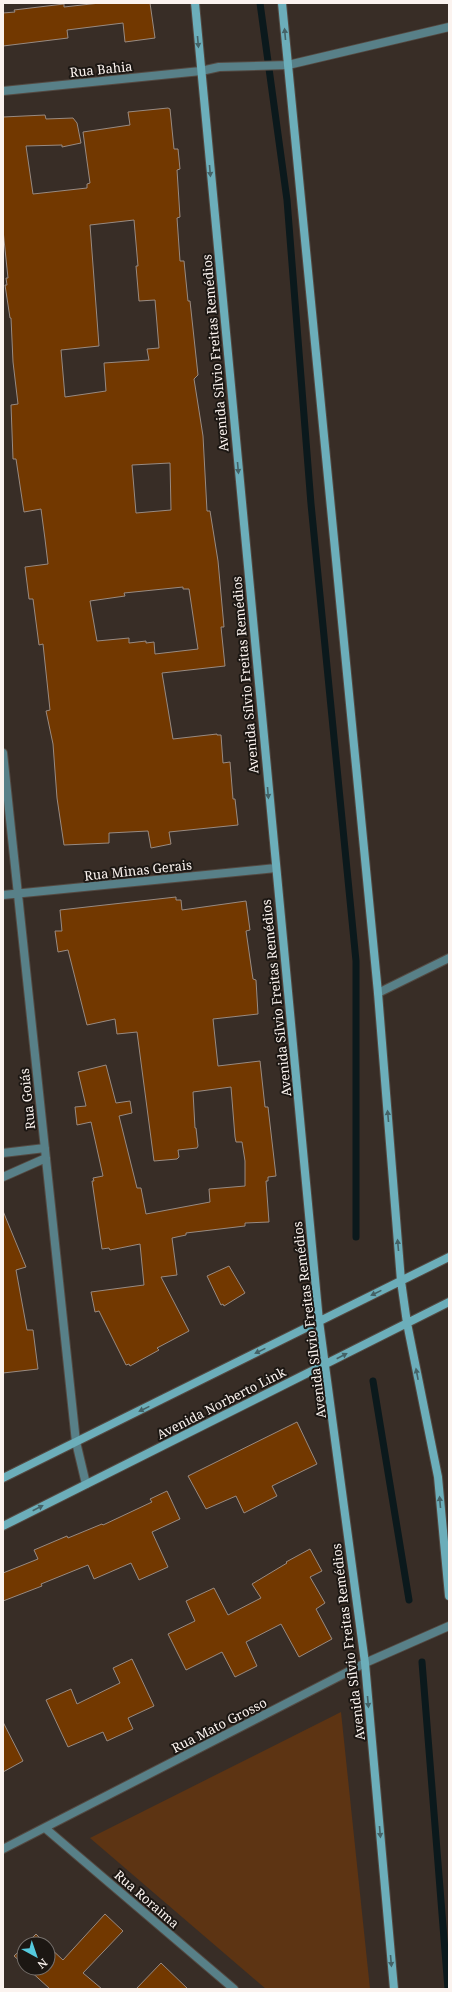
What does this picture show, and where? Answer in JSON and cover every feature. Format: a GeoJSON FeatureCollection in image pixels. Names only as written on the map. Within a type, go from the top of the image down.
{"type":"FeatureCollection","features":[{"type":"Feature","properties":{"kind":"street","name":"Avenida Sílvio Freitas Remédios"},"geometry":{"type":"LineString","coordinates":[[195,3],[319,1321],[365,1663],[394,1989]]}},
{"type":"Feature","properties":{"kind":"street"},"geometry":{"type":"LineString","coordinates":[[282,3],[378,993],[401,1281],[406,1323],[438,1477],[449,1596]]}},
{"type":"Feature","properties":{"kind":"street","name":"Rua Bahia"},"geometry":{"type":"LineString","coordinates":[[3,91],[201,71],[219,67],[288,65],[449,27]]}},
{"type":"Feature","properties":{"kind":"street","name":"Rua Goiás"},"geometry":{"type":"LineString","coordinates":[[3,753],[76,1442],[86,1484]]}},
{"type":"Feature","properties":{"kind":"street","name":"Rua Minas Gerais"},"geometry":{"type":"LineString","coordinates":[[3,895],[276,868]]}},
{"type":"Feature","properties":{"kind":"street"},"geometry":{"type":"LineString","coordinates":[[378,993],[449,958]]}},
{"type":"Feature","properties":{"kind":"street"},"geometry":{"type":"LineString","coordinates":[[3,1153],[45,1148]]}},
{"type":"Feature","properties":{"kind":"street"},"geometry":{"type":"LineString","coordinates":[[3,1177],[46,1158]]}},
{"type":"Feature","properties":{"kind":"street"},"geometry":{"type":"LineString","coordinates":[[3,1478],[449,1257]]}},
{"type":"Feature","properties":{"kind":"street","name":"Avenida Norberto Link"},"geometry":{"type":"LineString","coordinates":[[3,1526],[449,1302]]}},
{"type":"Feature","properties":{"kind":"street","name":"Rua Mato Grosso"},"geometry":{"type":"LineString","coordinates":[[3,1849],[365,1663],[449,1626]]}},
{"type":"Feature","properties":{"kind":"street","name":"Rua Roraima"},"geometry":{"type":"LineString","coordinates":[[45,1828],[234,1989]]}},
{"type":"Feature","properties":{"kind":"shaded area"},"geometry":{"type":"Polygon","coordinates":[[[341,1712],[370,1989],[266,1989],[90,1838],[341,1712]]]}},
{"type":"Feature","properties":{"kind":"building"},"geometry":{"type":"Polygon","coordinates":[[[100,3],[150,3],[155,38],[125,42],[123,23],[67,30],[68,38],[3,46],[3,13],[15,12],[14,10],[64,4],[64,7],[100,3]]]}},
{"type":"Feature","properties":{"kind":"building"},"geometry":{"type":"Polygon","coordinates":[[[170,109],[174,149],[178,149],[180,169],[177,170],[180,217],[177,218],[180,261],[184,261],[188,301],[190,301],[198,375],[194,379],[203,436],[207,511],[210,511],[218,561],[224,627],[221,627],[225,666],[162,673],[173,739],[217,734],[221,735],[223,763],[230,762],[233,799],[235,799],[238,825],[169,832],[171,844],[151,848],[148,831],[109,833],[109,843],[64,845],[57,798],[53,744],[46,711],[50,710],[43,644],[39,645],[33,599],[29,599],[25,567],[48,564],[45,539],[41,509],[24,512],[16,459],[13,459],[11,405],[18,404],[13,362],[11,318],[5,285],[7,285],[6,278],[8,278],[3,230],[3,117],[45,115],[46,119],[73,118],[77,123],[81,143],[62,147],[62,145],[26,146],[33,194],[87,188],[87,184],[90,183],[83,132],[130,125],[128,112],[170,109]],[[134,220],[90,225],[99,346],[61,350],[65,397],[106,391],[104,363],[149,360],[147,349],[159,348],[155,300],[139,301],[134,220]],[[170,463],[132,465],[136,513],[171,510],[170,463]],[[183,587],[124,593],[125,596],[90,601],[97,641],[129,638],[129,643],[146,641],[146,643],[154,642],[155,654],[198,649],[189,589],[183,589],[183,587]]]}},
{"type":"Feature","properties":{"kind":"building"},"geometry":{"type":"Polygon","coordinates":[[[176,897],[176,900],[181,900],[182,910],[246,901],[250,930],[246,931],[253,979],[256,980],[258,1014],[213,1019],[218,1066],[260,1061],[265,1107],[268,1107],[276,1176],[268,1177],[268,1181],[266,1181],[269,1222],[245,1223],[245,1226],[186,1233],[186,1235],[172,1238],[177,1275],[161,1277],[189,1331],[157,1348],[159,1350],[130,1366],[129,1364],[126,1365],[99,1311],[95,1312],[91,1292],[144,1285],[140,1244],[110,1250],[109,1248],[102,1249],[92,1181],[94,1181],[93,1178],[103,1176],[91,1122],[77,1125],[75,1107],[86,1106],[78,1072],[106,1065],[116,1103],[130,1101],[132,1113],[119,1116],[137,1188],[141,1188],[146,1214],[210,1202],[209,1189],[245,1186],[245,1161],[242,1142],[236,1142],[235,1137],[231,1087],[193,1092],[197,1148],[178,1150],[179,1157],[177,1159],[154,1161],[137,1032],[117,1034],[115,1019],[87,1025],[68,950],[58,952],[55,931],[62,931],[60,910],[176,897]]]}},
{"type":"Feature","properties":{"kind":"building"},"geometry":{"type":"Polygon","coordinates":[[[3,1211],[26,1267],[16,1270],[27,1330],[33,1330],[38,1369],[3,1373],[3,1211]]]}},
{"type":"Feature","properties":{"kind":"building"},"geometry":{"type":"Polygon","coordinates":[[[229,1266],[245,1293],[224,1306],[223,1304],[221,1305],[207,1276],[229,1266]]]}},
{"type":"Feature","properties":{"kind":"building"},"geometry":{"type":"Polygon","coordinates":[[[297,1422],[317,1464],[272,1486],[277,1496],[244,1513],[236,1496],[206,1509],[188,1476],[297,1422]]]}},
{"type":"Feature","properties":{"kind":"building"},"geometry":{"type":"Polygon","coordinates":[[[167,1491],[180,1519],[152,1532],[168,1567],[139,1580],[131,1563],[94,1579],[88,1565],[41,1584],[42,1586],[3,1601],[3,1573],[38,1559],[34,1550],[67,1536],[68,1538],[102,1524],[103,1525],[152,1502],[150,1499],[167,1491]]]}},
{"type":"Feature","properties":{"kind":"building"},"geometry":{"type":"Polygon","coordinates":[[[310,1549],[322,1571],[310,1577],[325,1603],[316,1609],[332,1639],[299,1657],[281,1624],[246,1642],[257,1666],[235,1677],[222,1652],[186,1670],[168,1634],[195,1621],[186,1601],[214,1588],[228,1615],[261,1598],[252,1584],[287,1563],[286,1562],[310,1549]]]}},
{"type":"Feature","properties":{"kind":"building"},"geometry":{"type":"Polygon","coordinates":[[[132,1659],[154,1706],[128,1718],[133,1729],[107,1741],[103,1732],[68,1747],[46,1700],[71,1689],[77,1704],[120,1683],[113,1668],[132,1659]]]}},
{"type":"Feature","properties":{"kind":"building"},"geometry":{"type":"Polygon","coordinates":[[[3,1722],[23,1761],[3,1772],[3,1722]]]}},
{"type":"Feature","properties":{"kind":"building"},"geometry":{"type":"Polygon","coordinates":[[[105,1914],[123,1931],[83,1973],[102,1989],[50,1989],[36,1976],[56,1976],[56,1953],[63,1960],[105,1914]]]}},
{"type":"Feature","properties":{"kind":"building"},"geometry":{"type":"Polygon","coordinates":[[[161,1963],[188,1989],[136,1989],[161,1963]]]}},
{"type":"Feature","properties":{"kind":"waterway"},"geometry":{"type":"LineString","coordinates":[[260,3],[287,200],[311,504],[356,961],[356,1237]]}},
{"type":"Feature","properties":{"kind":"waterway"},"geometry":{"type":"LineString","coordinates":[[373,1381],[409,1600]]}},
{"type":"Feature","properties":{"kind":"waterway"},"geometry":{"type":"LineString","coordinates":[[422,1662],[448,1989]]}}]}
